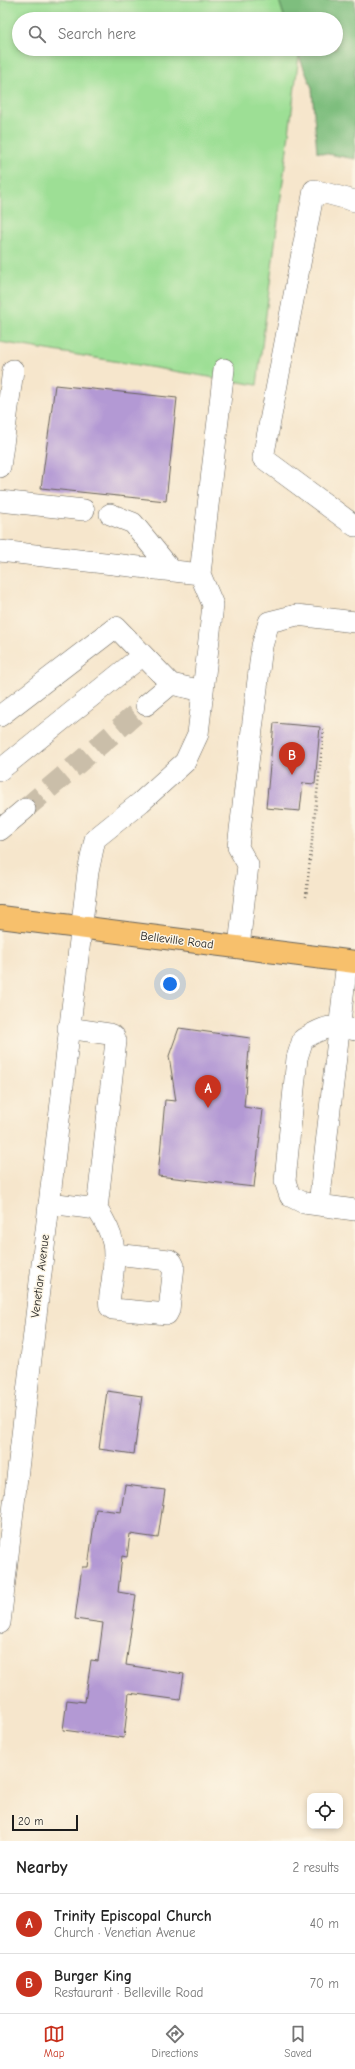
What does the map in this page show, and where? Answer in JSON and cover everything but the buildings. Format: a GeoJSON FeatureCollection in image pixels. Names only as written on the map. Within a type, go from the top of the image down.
{"type":"FeatureCollection","features":[{"type":"Feature","properties":{"kind":"main road","name":"Belleville Road"},"geometry":{"type":"LineString","coordinates":[[0,917],[351,961]]}},
{"type":"Feature","properties":{"kind":"street"},"geometry":{"type":"LineString","coordinates":[[355,201],[314,190],[263,458],[355,526]]}},
{"type":"Feature","properties":{"kind":"street"},"geometry":{"type":"LineString","coordinates":[[0,551],[200,574],[224,369]]}},
{"type":"Feature","properties":{"kind":"street"},"geometry":{"type":"LineString","coordinates":[[0,467],[13,370]]}},
{"type":"Feature","properties":{"kind":"street"},"geometry":{"type":"LineString","coordinates":[[0,501],[84,510]]}},
{"type":"Feature","properties":{"kind":"street"},"geometry":{"type":"LineString","coordinates":[[110,514],[134,522],[172,571]]}},
{"type":"Feature","properties":{"kind":"street","name":"Venetian Avenue"},"geometry":{"type":"LineString","coordinates":[[0,1623],[68,1028],[88,872],[95,838],[141,802],[185,762],[198,734],[213,604],[200,574]]}},
{"type":"Feature","properties":{"kind":"street"},"geometry":{"type":"LineString","coordinates":[[239,947],[248,865],[238,847],[262,646],[269,622],[297,616],[355,622]]}},
{"type":"Feature","properties":{"kind":"street"},"geometry":{"type":"LineString","coordinates":[[0,716],[116,627],[171,684],[203,690]]}},
{"type":"Feature","properties":{"kind":"street"},"geometry":{"type":"LineString","coordinates":[[0,770],[143,655]]}},
{"type":"Feature","properties":{"kind":"street"},"geometry":{"type":"LineString","coordinates":[[146,706],[171,684]]}},
{"type":"Feature","properties":{"kind":"street"},"geometry":{"type":"LineString","coordinates":[[0,830],[25,809]]}},
{"type":"Feature","properties":{"kind":"street"},"geometry":{"type":"LineString","coordinates":[[319,1205],[347,1028],[351,961]]}},
{"type":"Feature","properties":{"kind":"street"},"geometry":{"type":"LineString","coordinates":[[68,1028],[109,1034],[114,1036],[116,1041],[97,1209],[107,1224],[113,1239],[115,1254]]}},
{"type":"Feature","properties":{"kind":"street"},"geometry":{"type":"LineString","coordinates":[[347,1028],[319,1030],[303,1039],[297,1058],[285,1181],[290,1196],[304,1203],[355,1210]]}},
{"type":"Feature","properties":{"kind":"street"},"geometry":{"type":"LineString","coordinates":[[49,1203],[97,1209]]}},
{"type":"Feature","properties":{"kind":"path"},"geometry":{"type":"LineString","coordinates":[[306,897],[319,758],[324,728]]}},
{"type":"Feature","properties":{"kind":"green space"},"geometry":{"type":"Polygon","coordinates":[[[0,0],[279,0],[283,12],[12,12],[12,56],[299,56],[257,385],[0,342],[0,0]]]}},
{"type":"Feature","properties":{"kind":"green space"},"geometry":{"type":"Polygon","coordinates":[[[279,0],[355,0],[355,159],[317,152],[312,88],[299,56],[343,56],[343,12],[283,12],[279,0]]]}},
{"type":"Feature","properties":{"kind":"tunnel"},"geometry":{"type":"LineString","coordinates":[[25,809],[146,705]]}},
{"type":"Feature","properties":{"kind":"place","name":"Burger King"},"geometry":{"type":"Point","coordinates":[292,775]}},
{"type":"Feature","properties":{"kind":"place","name":"Trinity Episcopal Church"},"geometry":{"type":"Point","coordinates":[208,1108]}}]}
